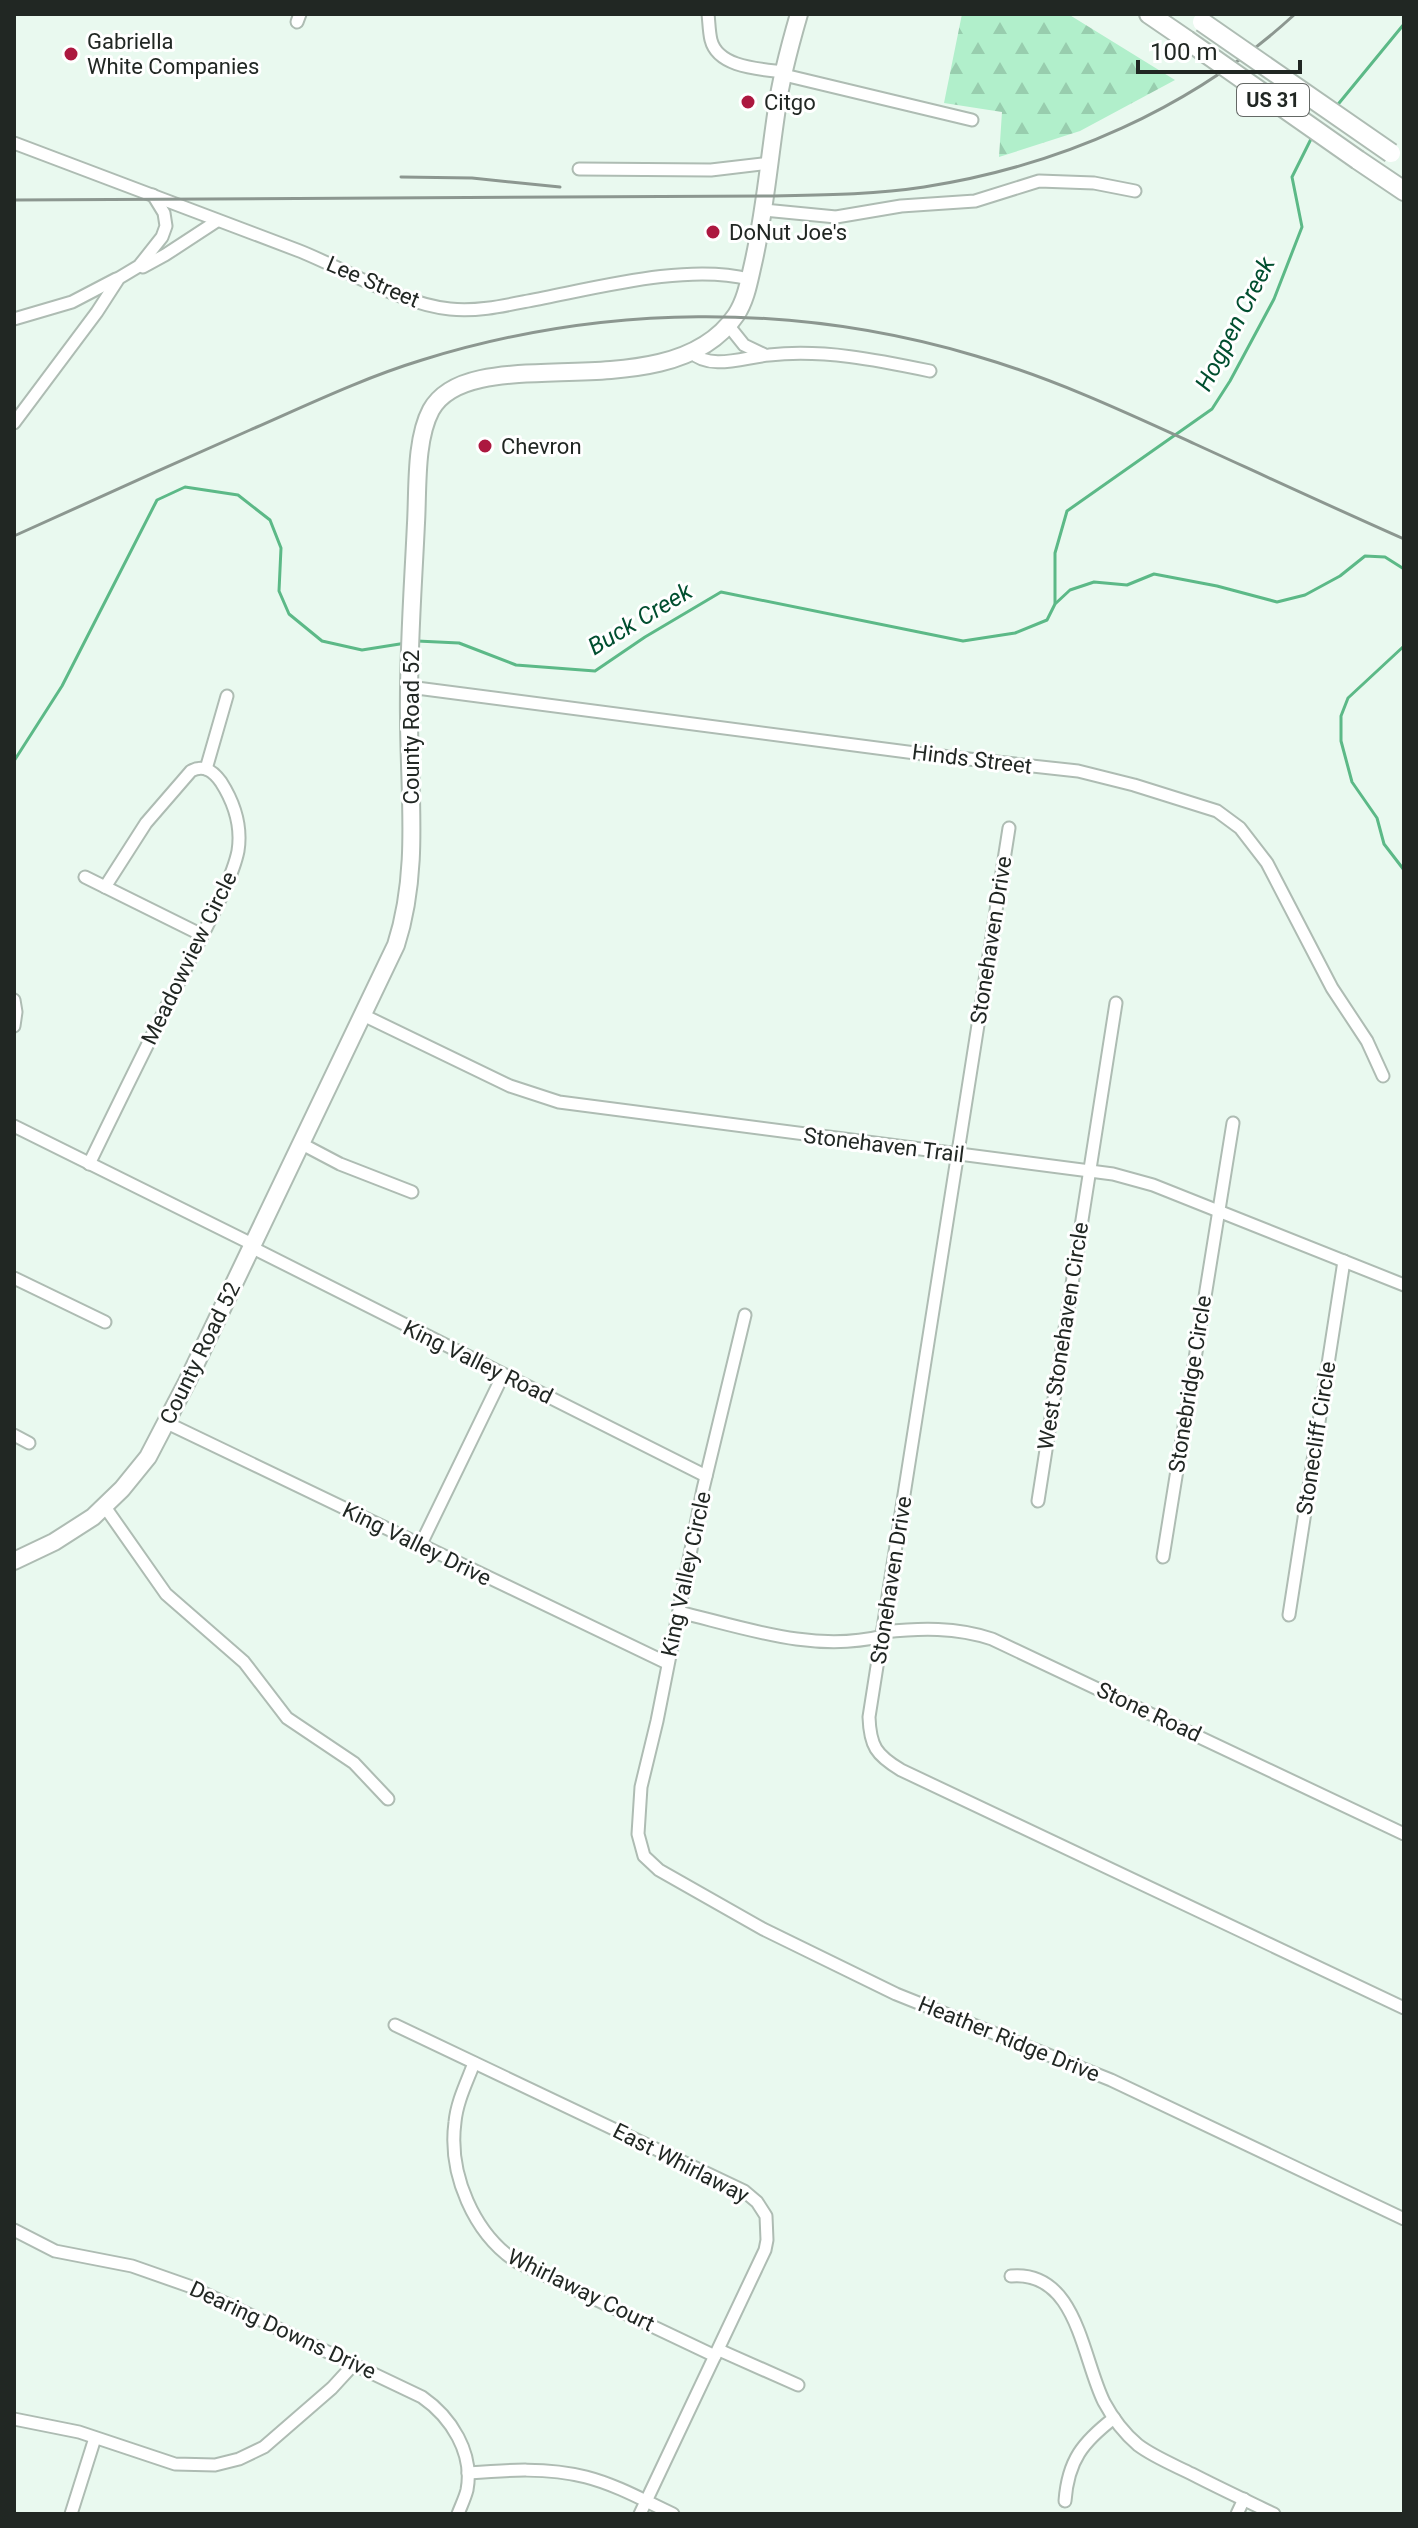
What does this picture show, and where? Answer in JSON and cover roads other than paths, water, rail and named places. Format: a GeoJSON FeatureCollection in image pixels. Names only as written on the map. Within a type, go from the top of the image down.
{"type":"FeatureCollection","features":[{"type":"Feature","properties":{"kind":"main road","name":"US 31"},"geometry":{"type":"LineString","coordinates":[[1149,14],[1404,191]]}},
{"type":"Feature","properties":{"kind":"main road","name":"US 31"},"geometry":{"type":"LineString","coordinates":[[1196,18],[1398,158]]}},
{"type":"Feature","properties":{"kind":"street"},"geometry":{"type":"LineString","coordinates":[[708,14],[711,39],[721,56],[743,65],[972,120]]}},
{"type":"Feature","properties":{"kind":"street","name":"County Road 52"},"geometry":{"type":"LineString","coordinates":[[14,1561],[73,1531],[105,1507],[148,1457],[396,945],[408,901],[412,841],[409,687],[422,434],[433,407],[457,386],[475,380],[633,368],[668,362],[691,352],[728,325],[742,305],[749,279],[764,210],[777,102],[799,14]]}},
{"type":"Feature","properties":{"kind":"street","name":"Lee Street"},"geometry":{"type":"LineString","coordinates":[[14,143],[169,199],[411,299],[447,309],[508,305],[671,276],[717,274],[749,279]]}},
{"type":"Feature","properties":{"kind":"street"},"geometry":{"type":"LineString","coordinates":[[579,169],[733,170],[770,163]]}},
{"type":"Feature","properties":{"kind":"street"},"geometry":{"type":"LineString","coordinates":[[764,210],[836,217],[901,206],[975,201],[1039,181],[1094,183],[1135,191]]}},
{"type":"Feature","properties":{"kind":"street"},"geometry":{"type":"LineString","coordinates":[[14,423],[119,278],[139,266],[162,237],[166,226],[164,213],[153,195]]}},
{"type":"Feature","properties":{"kind":"street"},"geometry":{"type":"LineString","coordinates":[[14,319],[72,302],[165,255],[217,221]]}},
{"type":"Feature","properties":{"kind":"street"},"geometry":{"type":"LineString","coordinates":[[728,325],[744,345],[769,355]]}},
{"type":"Feature","properties":{"kind":"street"},"geometry":{"type":"LineString","coordinates":[[691,352],[698,358],[711,361],[797,353],[858,357],[930,371]]}},
{"type":"Feature","properties":{"kind":"street","name":"Hinds Street"},"geometry":{"type":"LineString","coordinates":[[409,687],[923,754],[1078,771],[1217,811],[1240,828],[1267,863],[1332,988],[1363,1034],[1383,1076]]}},
{"type":"Feature","properties":{"kind":"street"},"geometry":{"type":"LineString","coordinates":[[105,887],[161,805],[191,771],[206,769],[227,696]]}},
{"type":"Feature","properties":{"kind":"street","name":"Meadowview Circle"},"geometry":{"type":"LineString","coordinates":[[89,1164],[233,868],[240,834],[233,804],[217,777],[206,769]]}},
{"type":"Feature","properties":{"kind":"street","name":"Stonehaven Drive"},"geometry":{"type":"LineString","coordinates":[[1009,828],[869,1717],[872,1745],[882,1757],[901,1770],[1404,2008]]}},
{"type":"Feature","properties":{"kind":"street"},"geometry":{"type":"LineString","coordinates":[[85,877],[202,935]]}},
{"type":"Feature","properties":{"kind":"street"},"geometry":{"type":"LineString","coordinates":[[14,1000],[14,1026]]}},
{"type":"Feature","properties":{"kind":"street","name":"West Stonehaven Circle"},"geometry":{"type":"LineString","coordinates":[[1038,1501],[1116,1003]]}},
{"type":"Feature","properties":{"kind":"street","name":"Stonehaven Trail"},"geometry":{"type":"LineString","coordinates":[[363,1015],[510,1086],[559,1102],[1132,1178],[1404,1285]]}},
{"type":"Feature","properties":{"kind":"street","name":"Stonebridge Circle"},"geometry":{"type":"LineString","coordinates":[[1163,1557],[1233,1123]]}},
{"type":"Feature","properties":{"kind":"street","name":"King Valley Road"},"geometry":{"type":"LineString","coordinates":[[14,1126],[706,1476]]}},
{"type":"Feature","properties":{"kind":"street"},"geometry":{"type":"LineString","coordinates":[[302,1144],[348,1168],[412,1192]]}},
{"type":"Feature","properties":{"kind":"street","name":"Stonecliff Circle"},"geometry":{"type":"LineString","coordinates":[[1289,1615],[1344,1261]]}},
{"type":"Feature","properties":{"kind":"street"},"geometry":{"type":"LineString","coordinates":[[14,1278],[105,1322]]}},
{"type":"Feature","properties":{"kind":"street","name":"King Valley Circle"},"geometry":{"type":"LineString","coordinates":[[638,1834],[641,1787],[706,1476],[745,1315]]}},
{"type":"Feature","properties":{"kind":"street"},"geometry":{"type":"LineString","coordinates":[[420,1546],[503,1375]]}},
{"type":"Feature","properties":{"kind":"street","name":"King Valley Drive"},"geometry":{"type":"LineString","coordinates":[[167,1423],[667,1663]]}},
{"type":"Feature","properties":{"kind":"street"},"geometry":{"type":"LineString","coordinates":[[14,1435],[29,1443]]}},
{"type":"Feature","properties":{"kind":"street"},"geometry":{"type":"LineString","coordinates":[[105,1507],[166,1594],[244,1662],[287,1718],[354,1763],[388,1799]]}},
{"type":"Feature","properties":{"kind":"street","name":"Stone Road"},"geometry":{"type":"LineString","coordinates":[[679,1612],[791,1639],[842,1641],[914,1629],[938,1629],[992,1639],[1404,1834]]}},
{"type":"Feature","properties":{"kind":"street","name":"Heather Ridge Drive"},"geometry":{"type":"LineString","coordinates":[[638,1834],[639,1846],[649,1863],[763,1929],[934,2011],[1111,2080],[1404,2219]]}},
{"type":"Feature","properties":{"kind":"street","name":"East Whirlaway"},"geometry":{"type":"LineString","coordinates":[[395,2025],[744,2191],[757,2202],[766,2216],[765,2250],[640,2514]]}},
{"type":"Feature","properties":{"kind":"street","name":"Whirlaway Court"},"geometry":{"type":"LineString","coordinates":[[474,2063],[457,2111],[454,2142],[471,2211],[495,2245],[517,2262],[717,2353],[798,2385]]}},
{"type":"Feature","properties":{"kind":"street","name":"Dearing Downs Drive"},"geometry":{"type":"LineString","coordinates":[[14,2230],[47,2248],[132,2266],[189,2286],[422,2397],[443,2414],[459,2439],[468,2473]]}},
{"type":"Feature","properties":{"kind":"street"},"geometry":{"type":"LineString","coordinates":[[1011,2276],[1043,2280],[1055,2291],[1080,2336],[1104,2401],[1127,2434],[1144,2449],[1274,2514]]}},
{"type":"Feature","properties":{"kind":"street"},"geometry":{"type":"LineString","coordinates":[[14,2419],[68,2429],[175,2464],[215,2465],[239,2459],[264,2447],[332,2388],[354,2364]]}},
{"type":"Feature","properties":{"kind":"street"},"geometry":{"type":"LineString","coordinates":[[1065,2501],[1069,2471],[1075,2459],[1090,2437],[1114,2418]]}},
{"type":"Feature","properties":{"kind":"street"},"geometry":{"type":"LineString","coordinates":[[71,2514],[95,2438]]}},
{"type":"Feature","properties":{"kind":"street"},"geometry":{"type":"LineString","coordinates":[[458,2514],[467,2491],[468,2473],[509,2470],[562,2472],[601,2481],[673,2514]]}},
{"type":"Feature","properties":{"kind":"street"},"geometry":{"type":"LineString","coordinates":[[1237,2514],[1244,2499]]}},
{"type":"Feature","properties":{"kind":"waterway","name":"Hogpen Creek"},"geometry":{"type":"LineString","coordinates":[[1335,108],[1404,24]]}},
{"type":"Feature","properties":{"kind":"waterway","name":"Hogpen Creek"},"geometry":{"type":"LineString","coordinates":[[1055,603],[1055,553],[1067,511],[1212,409],[1230,381],[1274,299],[1302,227],[1292,177],[1313,135]]}},
{"type":"Feature","properties":{"kind":"waterway","name":"Buck Creek"},"geometry":{"type":"LineString","coordinates":[[14,761],[62,686],[157,500],[185,487],[238,495],[270,520],[281,548],[279,591],[289,614],[322,641],[362,650],[406,643]]}},
{"type":"Feature","properties":{"kind":"waterway","name":"Buck Creek"},"geometry":{"type":"LineString","coordinates":[[417,641],[459,643],[516,665],[595,671],[721,592],[963,641],[1015,633],[1047,620],[1055,604],[1070,590],[1094,582],[1127,585],[1154,574],[1277,602],[1305,595],[1340,576],[1365,556],[1385,557],[1404,569]]}},
{"type":"Feature","properties":{"kind":"waterway","name":"Buck Creek"},"geometry":{"type":"LineString","coordinates":[[1404,646],[1348,698],[1341,716],[1341,741],[1352,782],[1377,818],[1384,844],[1404,870]]}},
{"type":"Feature","properties":{"kind":"railway"},"geometry":{"type":"LineString","coordinates":[[14,200],[766,196],[904,190],[1025,164],[1122,128],[1169,105],[1213,78],[1295,14]]}},
{"type":"Feature","properties":{"kind":"railway"},"geometry":{"type":"LineString","coordinates":[[401,177],[472,178],[560,187]]}},
{"type":"Feature","properties":{"kind":"railway"},"geometry":{"type":"LineString","coordinates":[[14,536],[335,392],[422,360],[559,328],[628,320],[698,317],[768,319],[838,326],[907,338],[976,356],[1114,407],[1404,539]]}},
{"type":"Feature","properties":{"kind":"place","name":"Gabriella White Companies"},"geometry":{"type":"Point","coordinates":[71,54]}},
{"type":"Feature","properties":{"kind":"place","name":"Citgo"},"geometry":{"type":"Point","coordinates":[748,102]}},
{"type":"Feature","properties":{"kind":"place","name":"DoNut Joe's"},"geometry":{"type":"Point","coordinates":[713,232]}},
{"type":"Feature","properties":{"kind":"place","name":"Chevron"},"geometry":{"type":"Point","coordinates":[485,446]}}]}
